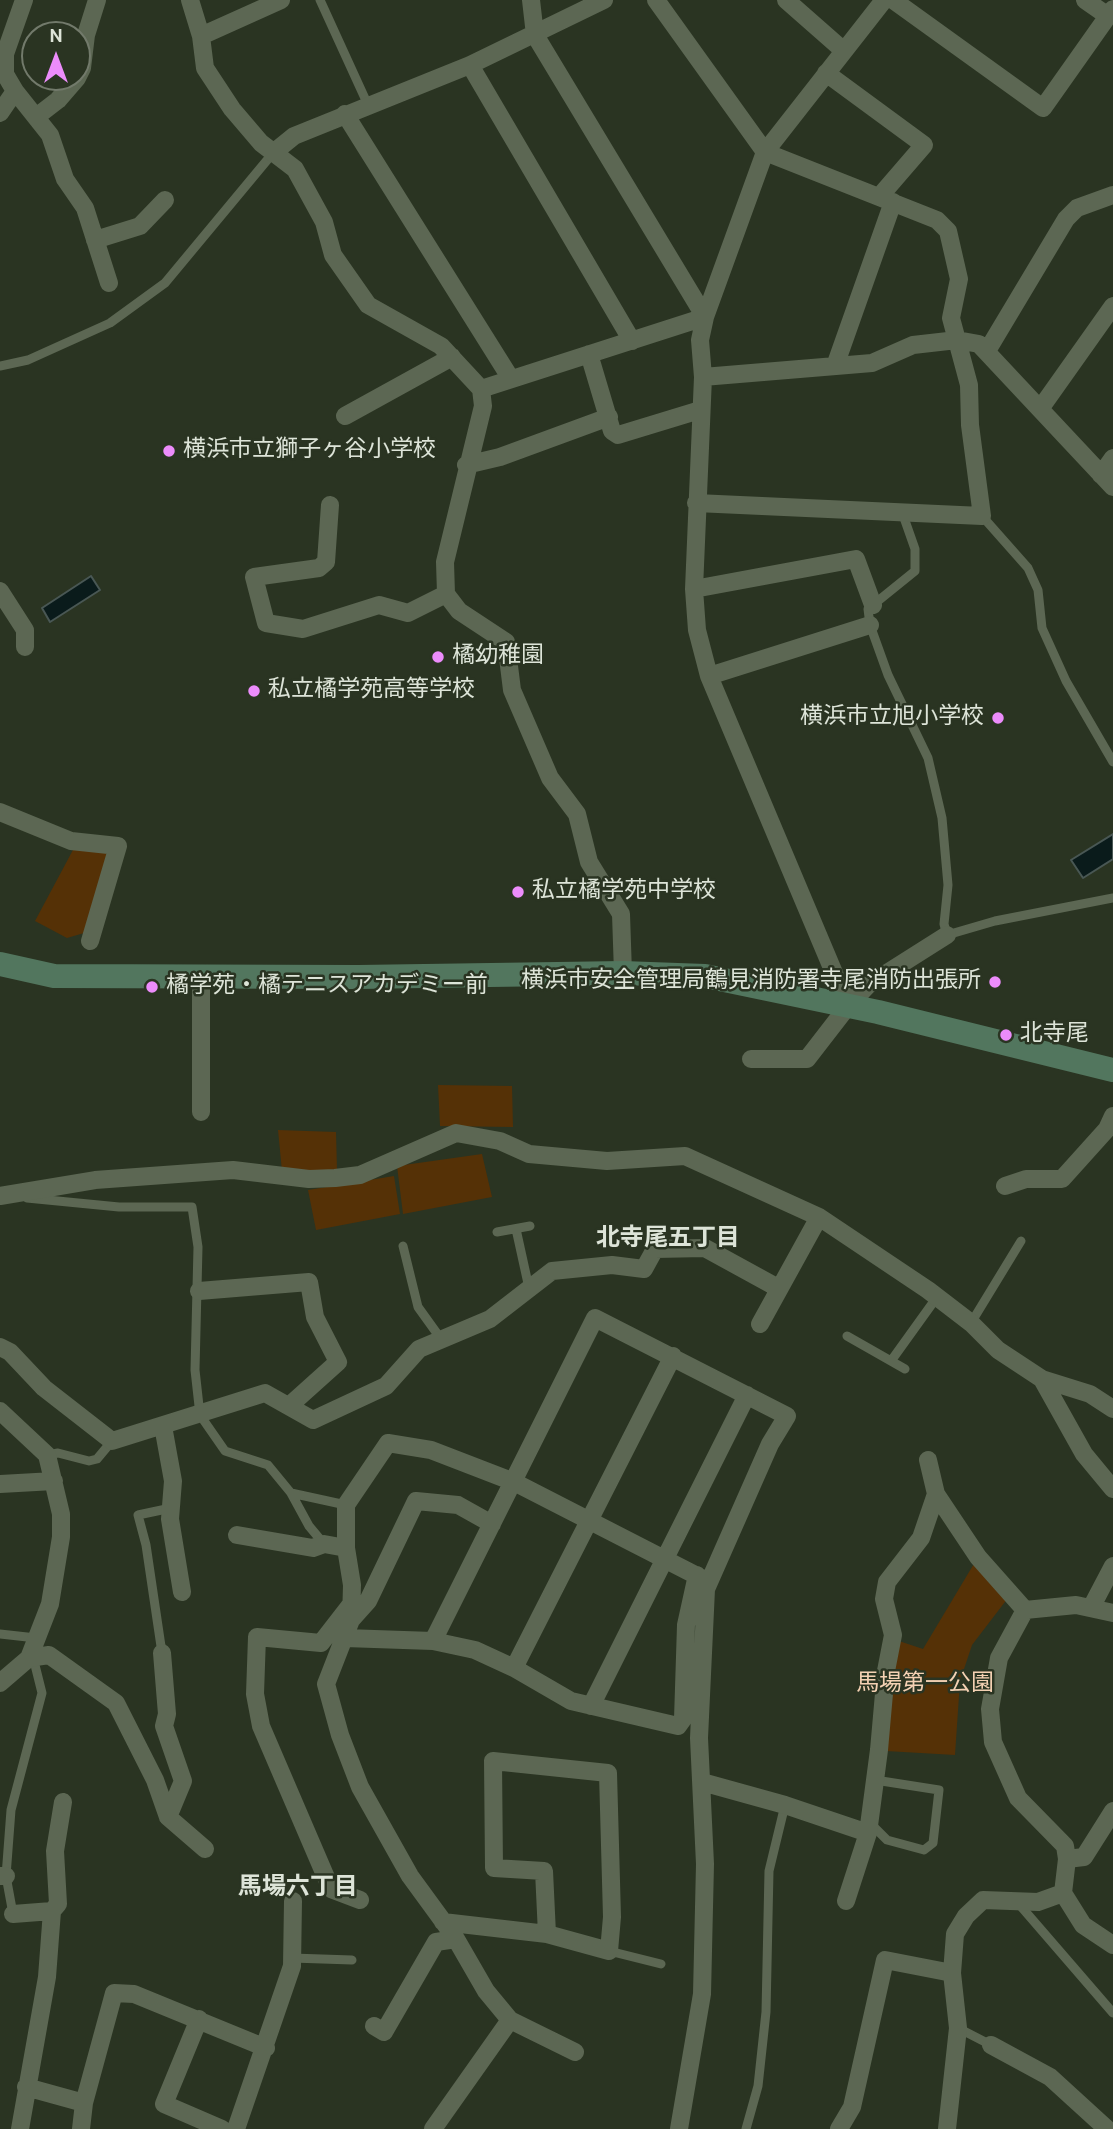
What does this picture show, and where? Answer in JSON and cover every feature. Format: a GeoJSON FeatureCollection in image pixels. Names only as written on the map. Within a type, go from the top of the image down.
{"type":"FeatureCollection","features":[{"type":"Feature","properties":{"kind":"street"},"geometry":{"type":"LineString","coordinates":[[24,0],[5,54],[5,74],[15,92],[50,135],[69,187],[85,208],[109,282]]}},
{"type":"Feature","properties":{"kind":"street"},"geometry":{"type":"LineString","coordinates":[[36,117],[58,100],[77,78],[97,0]]}},
{"type":"Feature","properties":{"kind":"street"},"geometry":{"type":"LineString","coordinates":[[190,0],[201,36],[205,68],[216,87],[273,153],[295,169],[324,222],[333,255],[368,305],[441,346],[481,389],[483,406],[466,465],[460,504],[445,562],[446,594],[459,611],[506,642],[512,690],[517,702],[550,778],[578,814],[589,862],[621,914],[623,973]]}},
{"type":"Feature","properties":{"kind":"street"},"geometry":{"type":"LineString","coordinates":[[201,36],[281,0]]}},
{"type":"Feature","properties":{"kind":"street"},"geometry":{"type":"LineString","coordinates":[[531,0],[535,34],[705,317]]}},
{"type":"Feature","properties":{"kind":"street"},"geometry":{"type":"LineString","coordinates":[[273,153],[294,136],[470,65],[604,0]]}},
{"type":"Feature","properties":{"kind":"street"},"geometry":{"type":"LineString","coordinates":[[656,0],[765,152],[937,220],[948,231],[959,279],[951,318],[969,385],[970,425],[982,516],[696,503]]}},
{"type":"Feature","properties":{"kind":"street"},"geometry":{"type":"LineString","coordinates":[[786,0],[844,51]]}},
{"type":"Feature","properties":{"kind":"street"},"geometry":{"type":"LineString","coordinates":[[848,1006],[709,676],[697,630],[694,589],[703,377],[701,340],[705,317],[765,152],[884,0]]}},
{"type":"Feature","properties":{"kind":"street"},"geometry":{"type":"LineString","coordinates":[[893,0],[1043,108],[1110,12],[1085,0]]}},
{"type":"Feature","properties":{"kind":"street"},"geometry":{"type":"LineString","coordinates":[[470,65],[632,341]]}},
{"type":"Feature","properties":{"kind":"street"},"geometry":{"type":"LineString","coordinates":[[826,73],[924,145],[886,199],[835,366]]}},
{"type":"Feature","properties":{"kind":"street"},"geometry":{"type":"LineString","coordinates":[[0,113],[15,92]]}},
{"type":"Feature","properties":{"kind":"street"},"geometry":{"type":"LineString","coordinates":[[345,114],[512,379]]}},
{"type":"Feature","properties":{"kind":"street"},"geometry":{"type":"LineString","coordinates":[[988,351],[1066,219],[1077,208],[1113,195]]}},
{"type":"Feature","properties":{"kind":"street"},"geometry":{"type":"LineString","coordinates":[[94,240],[140,226],[165,201]]}},
{"type":"Feature","properties":{"kind":"street"},"geometry":{"type":"LineString","coordinates":[[1040,409],[1113,306]]}},
{"type":"Feature","properties":{"kind":"street"},"geometry":{"type":"LineString","coordinates":[[481,389],[705,317]]}},
{"type":"Feature","properties":{"kind":"street"},"geometry":{"type":"LineString","coordinates":[[703,377],[872,363],[913,345],[957,340],[979,344],[1107,481]]}},
{"type":"Feature","properties":{"kind":"street"},"geometry":{"type":"LineString","coordinates":[[589,354],[612,431],[618,435],[701,410]]}},
{"type":"Feature","properties":{"kind":"street"},"geometry":{"type":"LineString","coordinates":[[345,416],[452,357]]}},
{"type":"Feature","properties":{"kind":"street"},"geometry":{"type":"LineString","coordinates":[[466,465],[500,457],[609,417]]}},
{"type":"Feature","properties":{"kind":"street"},"geometry":{"type":"LineString","coordinates":[[1107,481],[1113,458]]}},
{"type":"Feature","properties":{"kind":"street"},"geometry":{"type":"LineString","coordinates":[[330,505],[326,562],[319,568],[254,577],[266,624],[303,629],[379,605],[408,613],[446,594]]}},
{"type":"Feature","properties":{"kind":"street"},"geometry":{"type":"LineString","coordinates":[[694,589],[856,559],[873,606]]}},
{"type":"Feature","properties":{"kind":"street"},"geometry":{"type":"LineString","coordinates":[[0,591],[25,630],[25,647]]}},
{"type":"Feature","properties":{"kind":"street"},"geometry":{"type":"LineString","coordinates":[[709,676],[870,625]]}},
{"type":"Feature","properties":{"kind":"street"},"geometry":{"type":"LineString","coordinates":[[0,812],[71,841],[118,846],[90,941]]}},
{"type":"Feature","properties":{"kind":"street"},"geometry":{"type":"LineString","coordinates":[[751,1059],[807,1059],[848,1006],[869,985],[947,935]]}},
{"type":"Feature","properties":{"kind":"street"},"geometry":{"type":"LineString","coordinates":[[0,964],[54,976],[623,973],[705,976],[848,1006],[1113,1070]]}},
{"type":"Feature","properties":{"kind":"street"},"geometry":{"type":"LineString","coordinates":[[201,977],[201,1112]]}},
{"type":"Feature","properties":{"kind":"street"},"geometry":{"type":"LineString","coordinates":[[1005,1186],[1026,1179],[1062,1180],[1107,1129],[1113,1116]]}},
{"type":"Feature","properties":{"kind":"street"},"geometry":{"type":"LineString","coordinates":[[6,1196],[95,1180],[233,1170],[309,1180],[348,1177],[360,1175],[456,1133],[500,1141],[529,1154],[607,1161],[685,1156],[819,1217],[937,1297],[971,1323],[998,1350],[1042,1379],[1090,1394],[1113,1409]]}},
{"type":"Feature","properties":{"kind":"street"},"geometry":{"type":"LineString","coordinates":[[760,1324],[819,1217]]}},
{"type":"Feature","properties":{"kind":"street"},"geometry":{"type":"LineString","coordinates":[[0,1348],[10,1352],[44,1388],[112,1441],[265,1393],[313,1420],[386,1386],[419,1349],[490,1319],[552,1271],[612,1265],[644,1269],[655,1249],[705,1248],[778,1288]]}},
{"type":"Feature","properties":{"kind":"street"},"geometry":{"type":"LineString","coordinates":[[199,1291],[309,1282],[315,1317],[338,1362],[289,1406]]}},
{"type":"Feature","properties":{"kind":"street"},"geometry":{"type":"LineString","coordinates":[[345,1638],[433,1641],[475,1650],[514,1668],[571,1701],[678,1726],[683,1719],[685,1625],[703,1578],[770,1444],[787,1416],[595,1318],[433,1641]]}},
{"type":"Feature","properties":{"kind":"street"},"geometry":{"type":"LineString","coordinates":[[514,1668],[673,1356]]}},
{"type":"Feature","properties":{"kind":"street"},"geometry":{"type":"LineString","coordinates":[[1042,1379],[1084,1454],[1113,1489]]}},
{"type":"Feature","properties":{"kind":"street"},"geometry":{"type":"LineString","coordinates":[[591,1706],[747,1395]]}},
{"type":"Feature","properties":{"kind":"street"},"geometry":{"type":"LineString","coordinates":[[0,1412],[47,1455],[61,1514],[61,1537],[50,1604],[31,1658]]}},
{"type":"Feature","properties":{"kind":"street"},"geometry":{"type":"LineString","coordinates":[[163,1426],[173,1481],[171,1508],[182,1592]]}},
{"type":"Feature","properties":{"kind":"street"},"geometry":{"type":"LineString","coordinates":[[575,2052],[510,2020],[486,1990],[456,1939],[410,1876],[360,1787],[340,1735],[326,1684],[345,1638],[351,1612],[346,1505],[388,1443],[432,1450],[514,1482],[703,1578]]}},
{"type":"Feature","properties":{"kind":"street"},"geometry":{"type":"LineString","coordinates":[[928,1460],[936,1494],[978,1557],[1025,1610]]}},
{"type":"Feature","properties":{"kind":"street"},"geometry":{"type":"LineString","coordinates":[[0,1484],[54,1481]]}},
{"type":"Feature","properties":{"kind":"street"},"geometry":{"type":"LineString","coordinates":[[846,1901],[869,1828],[886,1671],[893,1635],[884,1599],[887,1582],[921,1538],[936,1494]]}},
{"type":"Feature","properties":{"kind":"street"},"geometry":{"type":"LineString","coordinates":[[360,1900],[331,1889],[261,1726],[255,1694],[257,1637],[321,1643],[351,1612],[368,1601],[416,1500],[458,1505],[492,1524]]}},
{"type":"Feature","properties":{"kind":"street"},"geometry":{"type":"LineString","coordinates":[[237,1535],[313,1548],[324,1544],[346,1548]]}},
{"type":"Feature","properties":{"kind":"street"},"geometry":{"type":"LineString","coordinates":[[1092,1606],[1113,1566]]}},
{"type":"Feature","properties":{"kind":"street"},"geometry":{"type":"LineString","coordinates":[[679,2129],[702,1994],[705,1864],[699,1726],[703,1578]]}},
{"type":"Feature","properties":{"kind":"street"},"geometry":{"type":"LineString","coordinates":[[1025,1610],[1076,1605],[1092,1606],[1113,1613]]}},
{"type":"Feature","properties":{"kind":"street"},"geometry":{"type":"LineString","coordinates":[[1025,1610],[999,1658],[990,1709],[993,1742],[1018,1798],[1065,1846],[1068,1859],[1063,1893],[1083,1925],[1113,1945]]}},
{"type":"Feature","properties":{"kind":"street"},"geometry":{"type":"LineString","coordinates":[[162,1653],[167,1714],[164,1726],[183,1781],[168,1817]]}},
{"type":"Feature","properties":{"kind":"street"},"geometry":{"type":"LineString","coordinates":[[0,1683],[31,1658],[49,1655],[116,1703],[155,1780],[168,1817],[205,1849]]}},
{"type":"Feature","properties":{"kind":"street"},"geometry":{"type":"LineString","coordinates":[[443,1922],[547,1934],[609,1951],[612,1917],[608,1773],[494,1761],[494,1868],[544,1871],[547,1934]]}},
{"type":"Feature","properties":{"kind":"street"},"geometry":{"type":"LineString","coordinates":[[702,1782],[869,1828]]}},
{"type":"Feature","properties":{"kind":"street"},"geometry":{"type":"LineString","coordinates":[[20,2129],[47,1977],[52,1911],[58,1904],[55,1851],[63,1802]]}},
{"type":"Feature","properties":{"kind":"street"},"geometry":{"type":"LineString","coordinates":[[1068,1859],[1084,1857],[1113,1811]]}},
{"type":"Feature","properties":{"kind":"street"},"geometry":{"type":"LineString","coordinates":[[947,2129],[958,2028],[952,1973],[955,1934],[966,1916],[983,1900],[1038,1902],[1063,1893]]}},
{"type":"Feature","properties":{"kind":"street"},"geometry":{"type":"LineString","coordinates":[[236,2129],[266,2048],[292,1958],[293,1901]]}},
{"type":"Feature","properties":{"kind":"street"},"geometry":{"type":"LineString","coordinates":[[13,1914],[52,1911]]}},
{"type":"Feature","properties":{"kind":"street"},"geometry":{"type":"LineString","coordinates":[[374,2026],[384,2032],[436,1942],[456,1939]]}},
{"type":"Feature","properties":{"kind":"street"},"geometry":{"type":"LineString","coordinates":[[839,2129],[852,2107],[885,1960],[952,1973]]}},
{"type":"Feature","properties":{"kind":"street"},"geometry":{"type":"LineString","coordinates":[[81,2129],[84,2103],[114,1993],[134,1994],[266,2048]]}},
{"type":"Feature","properties":{"kind":"street"},"geometry":{"type":"LineString","coordinates":[[199,2019],[164,2104],[222,2129]]}},
{"type":"Feature","properties":{"kind":"street"},"geometry":{"type":"LineString","coordinates":[[433,2129],[510,2020]]}},
{"type":"Feature","properties":{"kind":"street"},"geometry":{"type":"LineString","coordinates":[[991,2045],[1050,2077],[1107,2129]]}},
{"type":"Feature","properties":{"kind":"street"},"geometry":{"type":"LineString","coordinates":[[26,2087],[84,2103]]}},
{"type":"Feature","properties":{"kind":"lane"},"geometry":{"type":"LineString","coordinates":[[320,0],[368,105]]}},
{"type":"Feature","properties":{"kind":"lane"},"geometry":{"type":"LineString","coordinates":[[0,366],[28,360],[110,323],[165,283],[273,153]]}},
{"type":"Feature","properties":{"kind":"lane"},"geometry":{"type":"LineString","coordinates":[[902,512],[915,549],[915,571],[869,609],[870,625],[888,675],[928,758],[942,818],[948,885],[944,924],[947,935],[1006,918],[1113,898]]}},
{"type":"Feature","properties":{"kind":"lane"},"geometry":{"type":"LineString","coordinates":[[982,516],[1028,568],[1038,590],[1042,628],[1066,681],[1113,762]]}},
{"type":"Feature","properties":{"kind":"lane"},"geometry":{"type":"LineString","coordinates":[[6,1196],[119,1207],[192,1207],[198,1247],[195,1370],[200,1415],[225,1451],[268,1465],[291,1493],[309,1526],[324,1544]]}},
{"type":"Feature","properties":{"kind":"lane"},"geometry":{"type":"LineString","coordinates":[[497,1231],[530,1226]]}},
{"type":"Feature","properties":{"kind":"lane"},"geometry":{"type":"LineString","coordinates":[[516,1229],[529,1289]]}},
{"type":"Feature","properties":{"kind":"lane"},"geometry":{"type":"LineString","coordinates":[[971,1323],[1021,1241]]}},
{"type":"Feature","properties":{"kind":"lane"},"geometry":{"type":"LineString","coordinates":[[403,1246],[418,1307],[441,1339]]}},
{"type":"Feature","properties":{"kind":"lane"},"geometry":{"type":"LineString","coordinates":[[891,1361],[937,1297]]}},
{"type":"Feature","properties":{"kind":"lane"},"geometry":{"type":"LineString","coordinates":[[847,1336],[905,1369]]}},
{"type":"Feature","properties":{"kind":"lane"},"geometry":{"type":"LineString","coordinates":[[47,1455],[58,1453],[89,1461],[97,1459],[112,1441]]}},
{"type":"Feature","properties":{"kind":"lane"},"geometry":{"type":"LineString","coordinates":[[291,1493],[346,1505]]}},
{"type":"Feature","properties":{"kind":"lane"},"geometry":{"type":"LineString","coordinates":[[162,1653],[146,1545],[138,1515],[171,1508]]}},
{"type":"Feature","properties":{"kind":"lane"},"geometry":{"type":"LineString","coordinates":[[0,1634],[36,1638]]}},
{"type":"Feature","properties":{"kind":"lane"},"geometry":{"type":"LineString","coordinates":[[13,1914],[3,1876],[14,1791],[41,1693],[31,1658]]}},
{"type":"Feature","properties":{"kind":"lane"},"geometry":{"type":"LineString","coordinates":[[869,1828],[887,1840],[924,1850],[933,1843],[939,1790],[875,1780]]}},
{"type":"Feature","properties":{"kind":"lane"},"geometry":{"type":"LineString","coordinates":[[746,2129],[758,2087],[766,2011],[769,1871],[785,1805]]}},
{"type":"Feature","properties":{"kind":"lane"},"geometry":{"type":"LineString","coordinates":[[1017,1902],[1113,2013]]}},
{"type":"Feature","properties":{"kind":"lane"},"geometry":{"type":"LineString","coordinates":[[609,1951],[661,1964]]}},
{"type":"Feature","properties":{"kind":"lane"},"geometry":{"type":"LineString","coordinates":[[292,1958],[352,1960]]}},
{"type":"Feature","properties":{"kind":"lane"},"geometry":{"type":"LineString","coordinates":[[958,2028],[991,2045]]}},
{"type":"Feature","properties":{"kind":"green space"},"geometry":{"type":"Polygon","coordinates":[[[74,848],[108,851],[84,933],[67,938],[35,921],[74,848]]]}},
{"type":"Feature","properties":{"kind":"green space"},"geometry":{"type":"Polygon","coordinates":[[[438,1085],[512,1086],[513,1127],[440,1126],[438,1085]]]}},
{"type":"Feature","properties":{"kind":"green space"},"geometry":{"type":"Polygon","coordinates":[[[278,1130],[336,1132],[337,1170],[282,1171],[278,1130]]]}},
{"type":"Feature","properties":{"kind":"green space"},"geometry":{"type":"Polygon","coordinates":[[[482,1154],[492,1197],[403,1214],[397,1166],[482,1154]]]}},
{"type":"Feature","properties":{"kind":"green space"},"geometry":{"type":"Polygon","coordinates":[[[394,1176],[400,1214],[316,1230],[308,1190],[394,1176]]]}},
{"type":"Feature","properties":{"kind":"green space","name":"馬場第一公園"},"geometry":{"type":"Polygon","coordinates":[[[978,1557],[1011,1594],[972,1645],[960,1681],[955,1755],[886,1751],[892,1663],[899,1641],[923,1649],[978,1557]]]}},
{"type":"Feature","properties":{"kind":"shaded area"},"geometry":{"type":"Polygon","coordinates":[[[91,576],[100,590],[50,622],[42,608],[91,576]]]}},
{"type":"Feature","properties":{"kind":"shaded area"},"geometry":{"type":"Polygon","coordinates":[[[1113,834],[1113,859],[1083,878],[1071,860],[1113,834]]]}},
{"type":"Feature","properties":{"kind":"place","name":"横浜市立獅子ヶ谷小学校"},"geometry":{"type":"Point","coordinates":[169,451]}},
{"type":"Feature","properties":{"kind":"place","name":"橘幼稚園"},"geometry":{"type":"Point","coordinates":[438,657]}},
{"type":"Feature","properties":{"kind":"place","name":"私立橘学苑高等学校"},"geometry":{"type":"Point","coordinates":[254,691]}},
{"type":"Feature","properties":{"kind":"place","name":"横浜市立旭小学校"},"geometry":{"type":"Point","coordinates":[998,718]}},
{"type":"Feature","properties":{"kind":"place","name":"私立橘学苑中学校"},"geometry":{"type":"Point","coordinates":[518,892]}},
{"type":"Feature","properties":{"kind":"place","name":"横浜市安全管理局鶴見消防署寺尾消防出張所"},"geometry":{"type":"Point","coordinates":[995,982]}},
{"type":"Feature","properties":{"kind":"place","name":"橘学苑・橘テニスアカデミー前"},"geometry":{"type":"Point","coordinates":[152,987]}},
{"type":"Feature","properties":{"kind":"place","name":"北寺尾"},"geometry":{"type":"Point","coordinates":[1006,1035]}},
{"type":"Feature","properties":{"kind":"district","name":"北寺尾五丁目"},"geometry":{"type":"Point","coordinates":[668,1240]}},
{"type":"Feature","properties":{"kind":"district","name":"馬場六丁目"},"geometry":{"type":"Point","coordinates":[298,1889]}}]}
